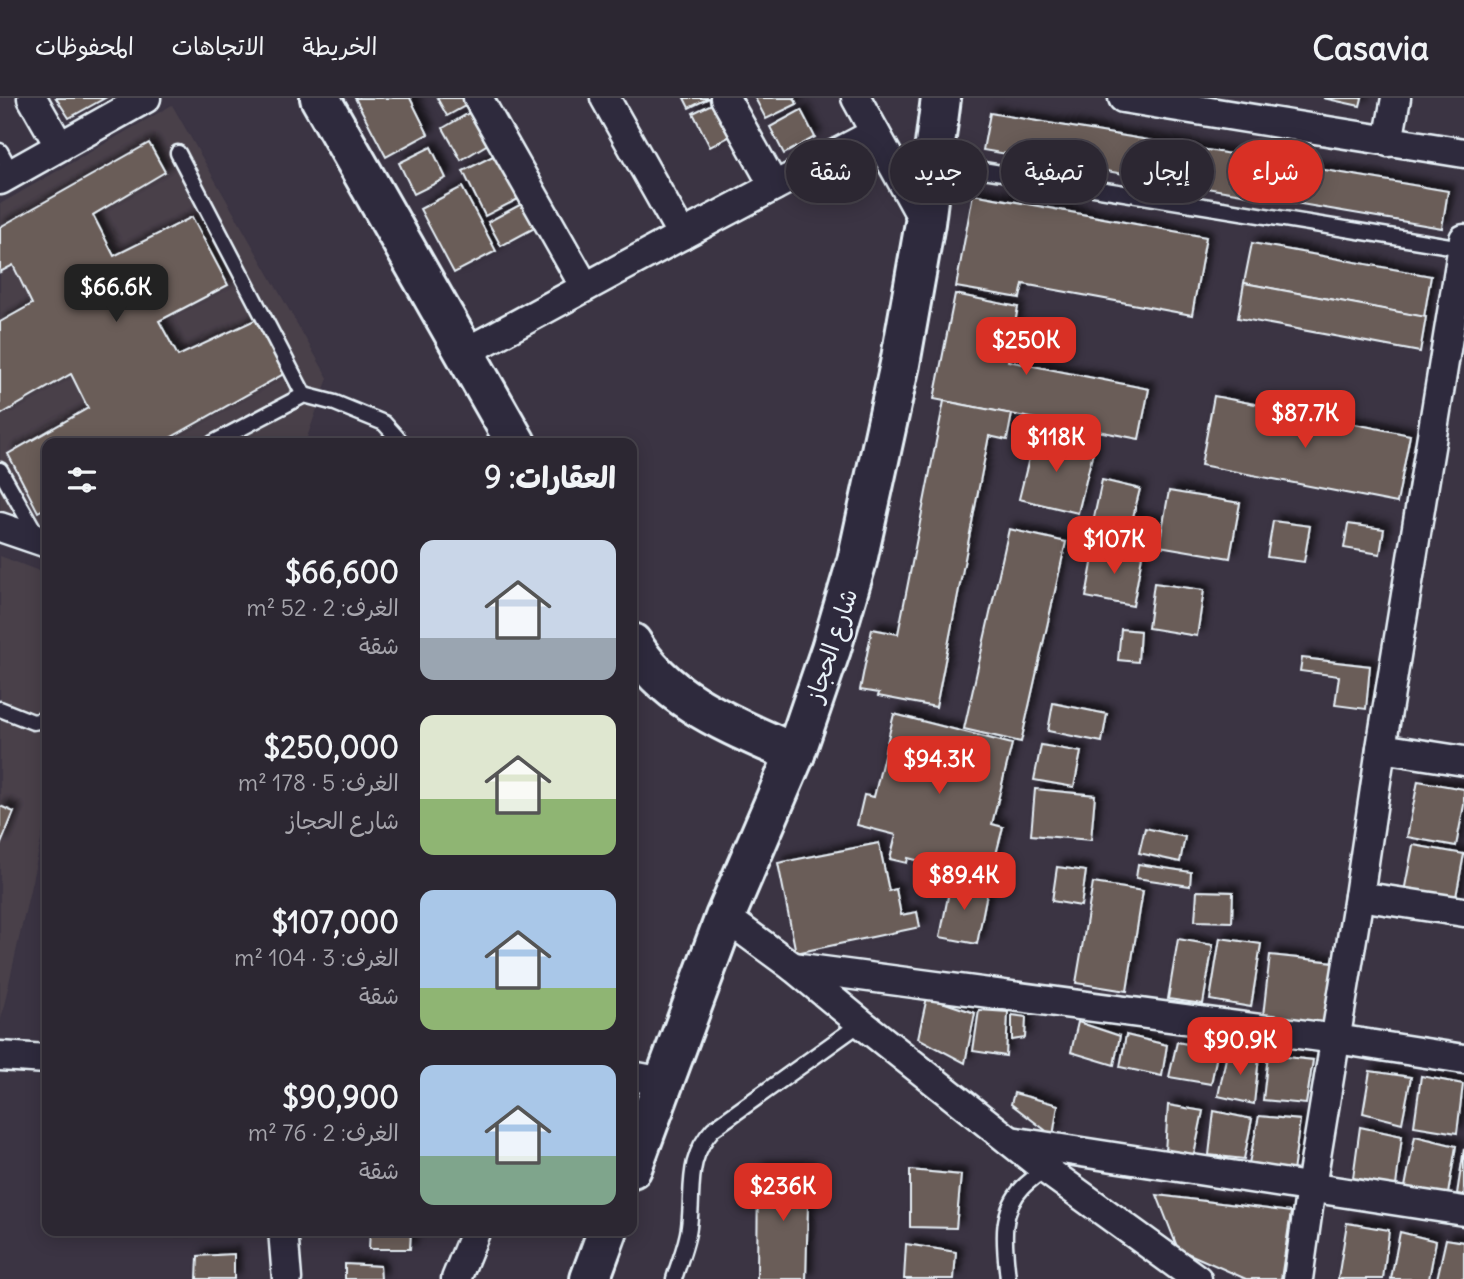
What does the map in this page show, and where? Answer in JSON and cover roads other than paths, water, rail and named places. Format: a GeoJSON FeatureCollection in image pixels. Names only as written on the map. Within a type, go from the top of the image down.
{"type":"FeatureCollection","features":[{"type":"Feature","properties":{"kind":"main road"},"geometry":{"type":"LineString","coordinates":[[320,98],[466,352],[509,438]]}},
{"type":"Feature","properties":{"kind":"main road","name":"شارع الحجاز"},"geometry":{"type":"LineString","coordinates":[[936,140],[942,98]]}},
{"type":"Feature","properties":{"kind":"main road","name":"شارع الحجاز"},"geometry":{"type":"LineString","coordinates":[[637,1140],[648,1079],[724,917],[795,754],[831,649],[858,561],[900,364],[928,203]]}},
{"type":"Feature","properties":{"kind":"main road"},"geometry":{"type":"LineString","coordinates":[[637,652],[664,683],[696,706],[795,754]]}},
{"type":"Feature","properties":{"kind":"main road"},"geometry":{"type":"LineString","coordinates":[[590,1279],[606,1236]]}},
{"type":"Feature","properties":{"kind":"street"},"geometry":{"type":"LineString","coordinates":[[32,98],[60,145]]}},
{"type":"Feature","properties":{"kind":"street"},"geometry":{"type":"LineString","coordinates":[[4,168],[60,145],[146,98]]}},
{"type":"Feature","properties":{"kind":"street"},"geometry":{"type":"LineString","coordinates":[[478,98],[585,287]]}},
{"type":"Feature","properties":{"kind":"street"},"geometry":{"type":"LineString","coordinates":[[605,98],[682,234]]}},
{"type":"Feature","properties":{"kind":"street"},"geometry":{"type":"LineString","coordinates":[[725,98],[774,186]]}},
{"type":"Feature","properties":{"kind":"street"},"geometry":{"type":"LineString","coordinates":[[856,98],[925,223]]}},
{"type":"Feature","properties":{"kind":"street"},"geometry":{"type":"LineString","coordinates":[[1124,98],[1464,153]]}},
{"type":"Feature","properties":{"kind":"street"},"geometry":{"type":"LineString","coordinates":[[1388,142],[1396,98]]}},
{"type":"Feature","properties":{"kind":"street"},"geometry":{"type":"LineString","coordinates":[[466,352],[875,133]]}},
{"type":"Feature","properties":{"kind":"street"},"geometry":{"type":"LineString","coordinates":[[1298,1279],[1463,244]]}},
{"type":"Feature","properties":{"kind":"street"},"geometry":{"type":"LineString","coordinates":[[1381,748],[1464,761]]}},
{"type":"Feature","properties":{"kind":"street"},"geometry":{"type":"LineString","coordinates":[[1359,896],[1464,912]]}},
{"type":"Feature","properties":{"kind":"street"},"geometry":{"type":"LineString","coordinates":[[724,917],[793,967],[1045,1169],[1197,1279]]}},
{"type":"Feature","properties":{"kind":"street"},"geometry":{"type":"LineString","coordinates":[[793,967],[1336,1039],[1464,1059]]}},
{"type":"Feature","properties":{"kind":"street"},"geometry":{"type":"LineString","coordinates":[[0,1056],[42,1059]]}},
{"type":"Feature","properties":{"kind":"street"},"geometry":{"type":"LineString","coordinates":[[1008,1140],[1464,1211]]}},
{"type":"Feature","properties":{"kind":"street"},"geometry":{"type":"LineString","coordinates":[[283,1236],[287,1279]]}},
{"type":"Feature","properties":{"kind":"street"},"geometry":{"type":"LineString","coordinates":[[456,1279],[474,1236]]}},
{"type":"Feature","properties":{"kind":"lane"},"geometry":{"type":"LineString","coordinates":[[178,153],[304,395]]}},
{"type":"Feature","properties":{"kind":"lane"},"geometry":{"type":"LineString","coordinates":[[987,170],[1463,244]]}},
{"type":"Feature","properties":{"kind":"lane"},"geometry":{"type":"LineString","coordinates":[[222,438],[304,395],[335,403],[384,423],[398,438]]}},
{"type":"Feature","properties":{"kind":"lane"},"geometry":{"type":"LineString","coordinates":[[0,470],[30,532]]}},
{"type":"Feature","properties":{"kind":"lane"},"geometry":{"type":"LineString","coordinates":[[0,709],[33,722],[42,720]]}},
{"type":"Feature","properties":{"kind":"lane"},"geometry":{"type":"LineString","coordinates":[[674,1279],[689,1230],[694,1164],[705,1137],[861,1023]]}},
{"type":"Feature","properties":{"kind":"lane"},"geometry":{"type":"LineString","coordinates":[[1008,1279],[1004,1233],[1009,1208],[1022,1188],[1045,1169]]}}]}
